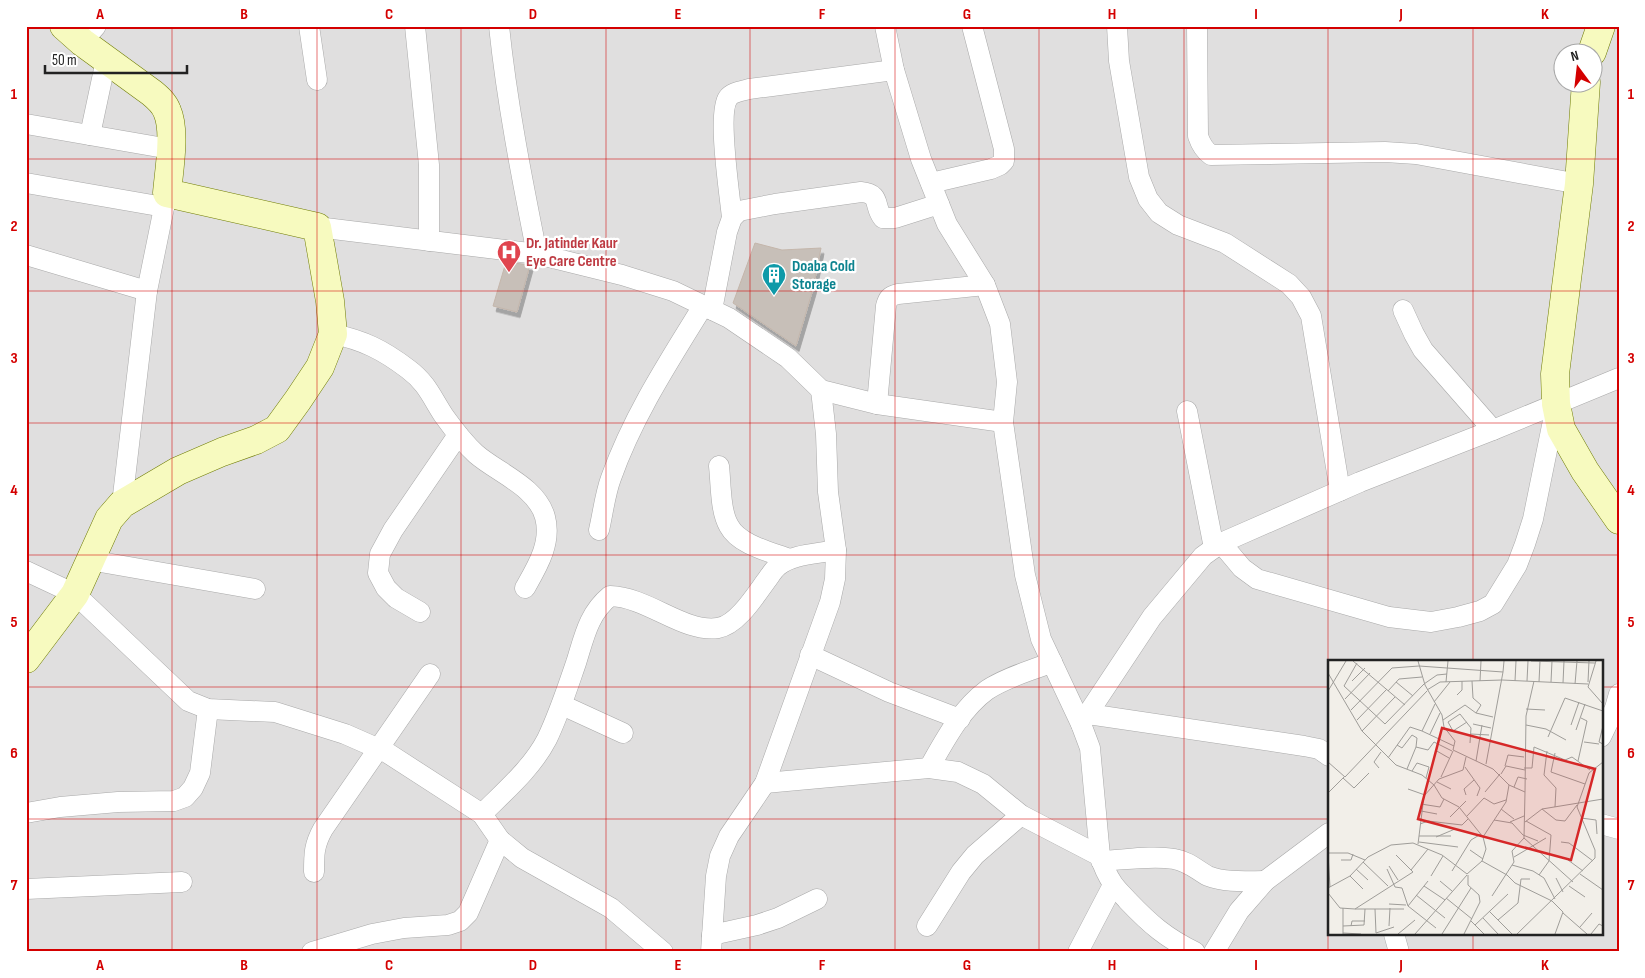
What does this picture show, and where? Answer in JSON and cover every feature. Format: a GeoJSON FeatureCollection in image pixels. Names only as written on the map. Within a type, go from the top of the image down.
{"type":"FeatureCollection","features":[{"type":"Feature","properties":{"kind":"street"},"geometry":{"type":"LineString","coordinates":[[309,26],[317,80]]}},
{"type":"Feature","properties":{"kind":"street"},"geometry":{"type":"LineString","coordinates":[[415,26],[429,166],[428,241]]}},
{"type":"Feature","properties":{"kind":"street"},"geometry":{"type":"LineString","coordinates":[[499,26],[514,132],[536,254]]}},
{"type":"Feature","properties":{"kind":"street"},"geometry":{"type":"LineString","coordinates":[[885,26],[894,70],[921,159],[947,224],[985,285],[1000,324],[1007,382],[1003,422],[1026,575],[1041,639],[1084,719],[1090,748],[1100,858],[1113,885],[1159,932],[1195,952]]}},
{"type":"Feature","properties":{"kind":"street"},"geometry":{"type":"LineString","coordinates":[[931,183],[991,169],[1004,161],[1004,149],[972,26]]}},
{"type":"Feature","properties":{"kind":"street"},"geometry":{"type":"LineString","coordinates":[[1117,26],[1119,61],[1139,177],[1148,199],[1159,213],[1172,221],[1226,243],[1289,284],[1301,297],[1311,316],[1340,490]]}},
{"type":"Feature","properties":{"kind":"street"},"geometry":{"type":"LineString","coordinates":[[1196,26],[1198,136],[1200,144],[1212,155],[1385,152],[1416,154],[1579,184]]}},
{"type":"Feature","properties":{"kind":"street"},"geometry":{"type":"LineString","coordinates":[[81,32],[106,60],[161,101],[167,110],[171,123],[166,200],[146,290],[122,504]]}},
{"type":"Feature","properties":{"kind":"street"},"geometry":{"type":"LineString","coordinates":[[90,135],[106,60]]}},
{"type":"Feature","properties":{"kind":"street"},"geometry":{"type":"LineString","coordinates":[[599,530],[610,480],[623,446],[656,382],[708,308],[732,218],[724,125],[728,98],[733,94],[749,89],[894,70]]}},
{"type":"Feature","properties":{"kind":"street"},"geometry":{"type":"LineString","coordinates":[[1585,92],[1579,184],[1556,360],[1556,404],[1561,429],[1568,443],[1619,520]]}},
{"type":"Feature","properties":{"kind":"street"},"geometry":{"type":"LineString","coordinates":[[26,124],[170,149]]}},
{"type":"Feature","properties":{"kind":"street"},"geometry":{"type":"LineString","coordinates":[[26,184],[166,200],[317,228],[536,254],[622,274],[673,291],[729,318],[788,358],[821,390],[877,404],[1003,422]]}},
{"type":"Feature","properties":{"kind":"street"},"geometry":{"type":"LineString","coordinates":[[732,218],[740,211],[756,207],[861,192],[872,194],[876,198],[880,214],[884,218],[894,218],[940,204]]}},
{"type":"Feature","properties":{"kind":"street"},"geometry":{"type":"LineString","coordinates":[[26,658],[75,594],[108,519],[122,504],[178,471],[256,440],[277,429],[320,367],[333,334],[330,301],[317,228]]}},
{"type":"Feature","properties":{"kind":"street"},"geometry":{"type":"LineString","coordinates":[[26,255],[146,290]]}},
{"type":"Feature","properties":{"kind":"street"},"geometry":{"type":"LineString","coordinates":[[877,404],[886,306],[891,296],[985,285]]}},
{"type":"Feature","properties":{"kind":"street"},"geometry":{"type":"LineString","coordinates":[[1403,310],[1423,350],[1493,430]]}},
{"type":"Feature","properties":{"kind":"street"},"geometry":{"type":"LineString","coordinates":[[333,334],[357,339],[383,352],[409,370],[427,387],[458,435],[476,454],[531,494],[540,504],[545,517],[547,531],[545,547],[525,588]]}},
{"type":"Feature","properties":{"kind":"street"},"geometry":{"type":"LineString","coordinates":[[1084,719],[1152,617],[1203,556],[1217,545],[1340,490],[1619,378]]}},
{"type":"Feature","properties":{"kind":"street"},"geometry":{"type":"LineString","coordinates":[[817,899],[778,918],[712,944],[716,876],[720,856],[729,836],[766,783],[830,602],[835,578],[836,550],[828,492],[826,434],[821,390]]}},
{"type":"Feature","properties":{"kind":"street"},"geometry":{"type":"LineString","coordinates":[[1187,411],[1217,545],[1242,568],[1257,579],[1389,617],[1432,622],[1458,617],[1493,604],[1516,565],[1533,519],[1556,404]]}},
{"type":"Feature","properties":{"kind":"street"},"geometry":{"type":"LineString","coordinates":[[420,612],[396,598],[386,588],[378,573],[380,554],[393,530],[458,435]]}},
{"type":"Feature","properties":{"kind":"street"},"geometry":{"type":"LineString","coordinates":[[719,466],[724,511],[729,527],[737,536],[752,546],[789,559]]}},
{"type":"Feature","properties":{"kind":"street"},"geometry":{"type":"LineString","coordinates":[[482,814],[537,757],[562,705],[584,633],[595,611],[610,596],[621,596],[636,600],[689,625],[719,628],[740,614],[776,567],[789,559],[836,550]]}},
{"type":"Feature","properties":{"kind":"street"},"geometry":{"type":"LineString","coordinates":[[89,560],[255,589]]}},
{"type":"Feature","properties":{"kind":"street"},"geometry":{"type":"LineString","coordinates":[[26,571],[75,594],[188,701],[208,709],[274,712],[345,734],[379,748],[482,814],[500,840],[522,858],[612,908],[663,952]]}},
{"type":"Feature","properties":{"kind":"street"},"geometry":{"type":"LineString","coordinates":[[810,655],[889,692],[960,719]]}},
{"type":"Feature","properties":{"kind":"street"},"geometry":{"type":"LineString","coordinates":[[929,768],[960,719],[970,706],[988,690],[1005,680],[1052,662]]}},
{"type":"Feature","properties":{"kind":"street"},"geometry":{"type":"LineString","coordinates":[[314,872],[314,850],[323,829],[430,674]]}},
{"type":"Feature","properties":{"kind":"street"},"geometry":{"type":"LineString","coordinates":[[1602,736],[1615,708],[1619,694]]}},
{"type":"Feature","properties":{"kind":"street"},"geometry":{"type":"LineString","coordinates":[[562,705],[622,733]]}},
{"type":"Feature","properties":{"kind":"street"},"geometry":{"type":"LineString","coordinates":[[26,813],[60,807],[174,800],[185,797],[193,788],[200,773],[208,709]]}},
{"type":"Feature","properties":{"kind":"street"},"geometry":{"type":"LineString","coordinates":[[1084,719],[1304,746],[1319,750],[1328,755]]}},
{"type":"Feature","properties":{"kind":"street"},"geometry":{"type":"LineString","coordinates":[[766,783],[929,768],[958,772],[983,784],[1021,815],[1100,858],[1164,857],[1177,859],[1194,866],[1207,875],[1222,880],[1266,881]]}},
{"type":"Feature","properties":{"kind":"street"},"geometry":{"type":"LineString","coordinates":[[927,926],[961,872],[975,855],[1021,815]]}},
{"type":"Feature","properties":{"kind":"street"},"geometry":{"type":"LineString","coordinates":[[1602,824],[1619,829]]}},
{"type":"Feature","properties":{"kind":"street"},"geometry":{"type":"LineString","coordinates":[[1214,952],[1239,911],[1266,881],[1328,833]]}},
{"type":"Feature","properties":{"kind":"street"},"geometry":{"type":"LineString","coordinates":[[312,952],[372,934],[404,928],[448,925],[460,921],[472,906],[500,840]]}},
{"type":"Feature","properties":{"kind":"street"},"geometry":{"type":"LineString","coordinates":[[26,889],[182,882]]}},
{"type":"Feature","properties":{"kind":"street"},"geometry":{"type":"LineString","coordinates":[[1078,952],[1113,885]]}},
{"type":"Feature","properties":{"kind":"street"},"geometry":{"type":"LineString","coordinates":[[1395,936],[1399,952]]}},
{"type":"Feature","properties":{"kind":"shaded area"},"geometry":{"type":"Polygon","coordinates":[[[26,26],[1619,26],[1619,952],[26,952],[26,26]]]}},
{"type":"Feature","properties":{"kind":"building","name":"Doaba Cold Storage"},"geometry":{"type":"Polygon","coordinates":[[[755,243],[782,250],[821,248],[813,289],[796,346],[733,303],[755,243]]]}},
{"type":"Feature","properties":{"kind":"building"},"geometry":{"type":"Polygon","coordinates":[[[506,262],[530,265],[517,312],[493,306],[506,262]]]}},
{"type":"Feature","properties":{"kind":"place","name":"Dr. Jatinder Kaur Eye Care Centre"},"geometry":{"type":"Point","coordinates":[509,273]}},
{"type":"Feature","properties":{"kind":"place","name":"Doaba Cold Storage"},"geometry":{"type":"Point","coordinates":[774,296]}}]}
